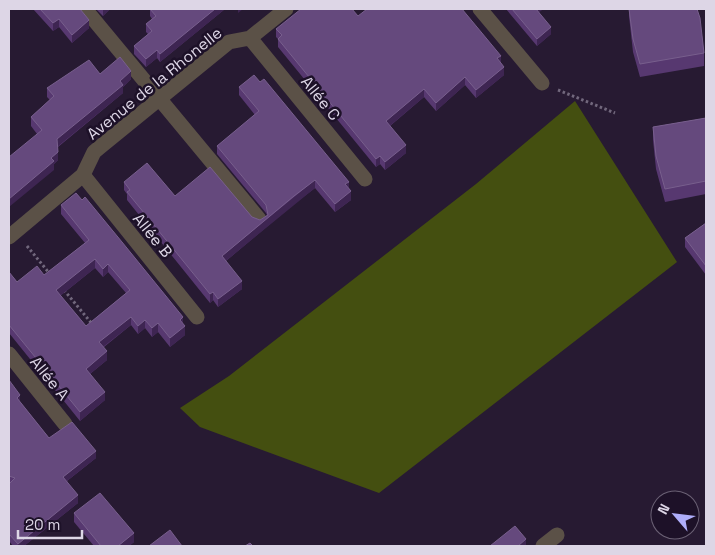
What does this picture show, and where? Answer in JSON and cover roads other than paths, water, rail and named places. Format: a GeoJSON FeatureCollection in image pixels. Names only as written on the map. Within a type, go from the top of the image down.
{"type":"FeatureCollection","features":[{"type":"Feature","properties":{"kind":"street"},"geometry":{"type":"LineString","coordinates":[[85,9],[259,219]]}},
{"type":"Feature","properties":{"kind":"street","name":"Avenue de la Rhonelle"},"geometry":{"type":"LineString","coordinates":[[12,235],[83,175],[94,152],[159,98],[229,42],[250,38],[286,9]]}},
{"type":"Feature","properties":{"kind":"street"},"geometry":{"type":"LineString","coordinates":[[480,9],[542,83]]}},
{"type":"Feature","properties":{"kind":"street","name":"Allée C"},"geometry":{"type":"LineString","coordinates":[[250,38],[366,179]]}},
{"type":"Feature","properties":{"kind":"street","name":"Allée B"},"geometry":{"type":"LineString","coordinates":[[83,175],[197,317]]}},
{"type":"Feature","properties":{"kind":"street","name":"Allée A"},"geometry":{"type":"LineString","coordinates":[[9,354],[65,424]]}},
{"type":"Feature","properties":{"kind":"street"},"geometry":{"type":"LineString","coordinates":[[543,546],[557,535]]}}]}
